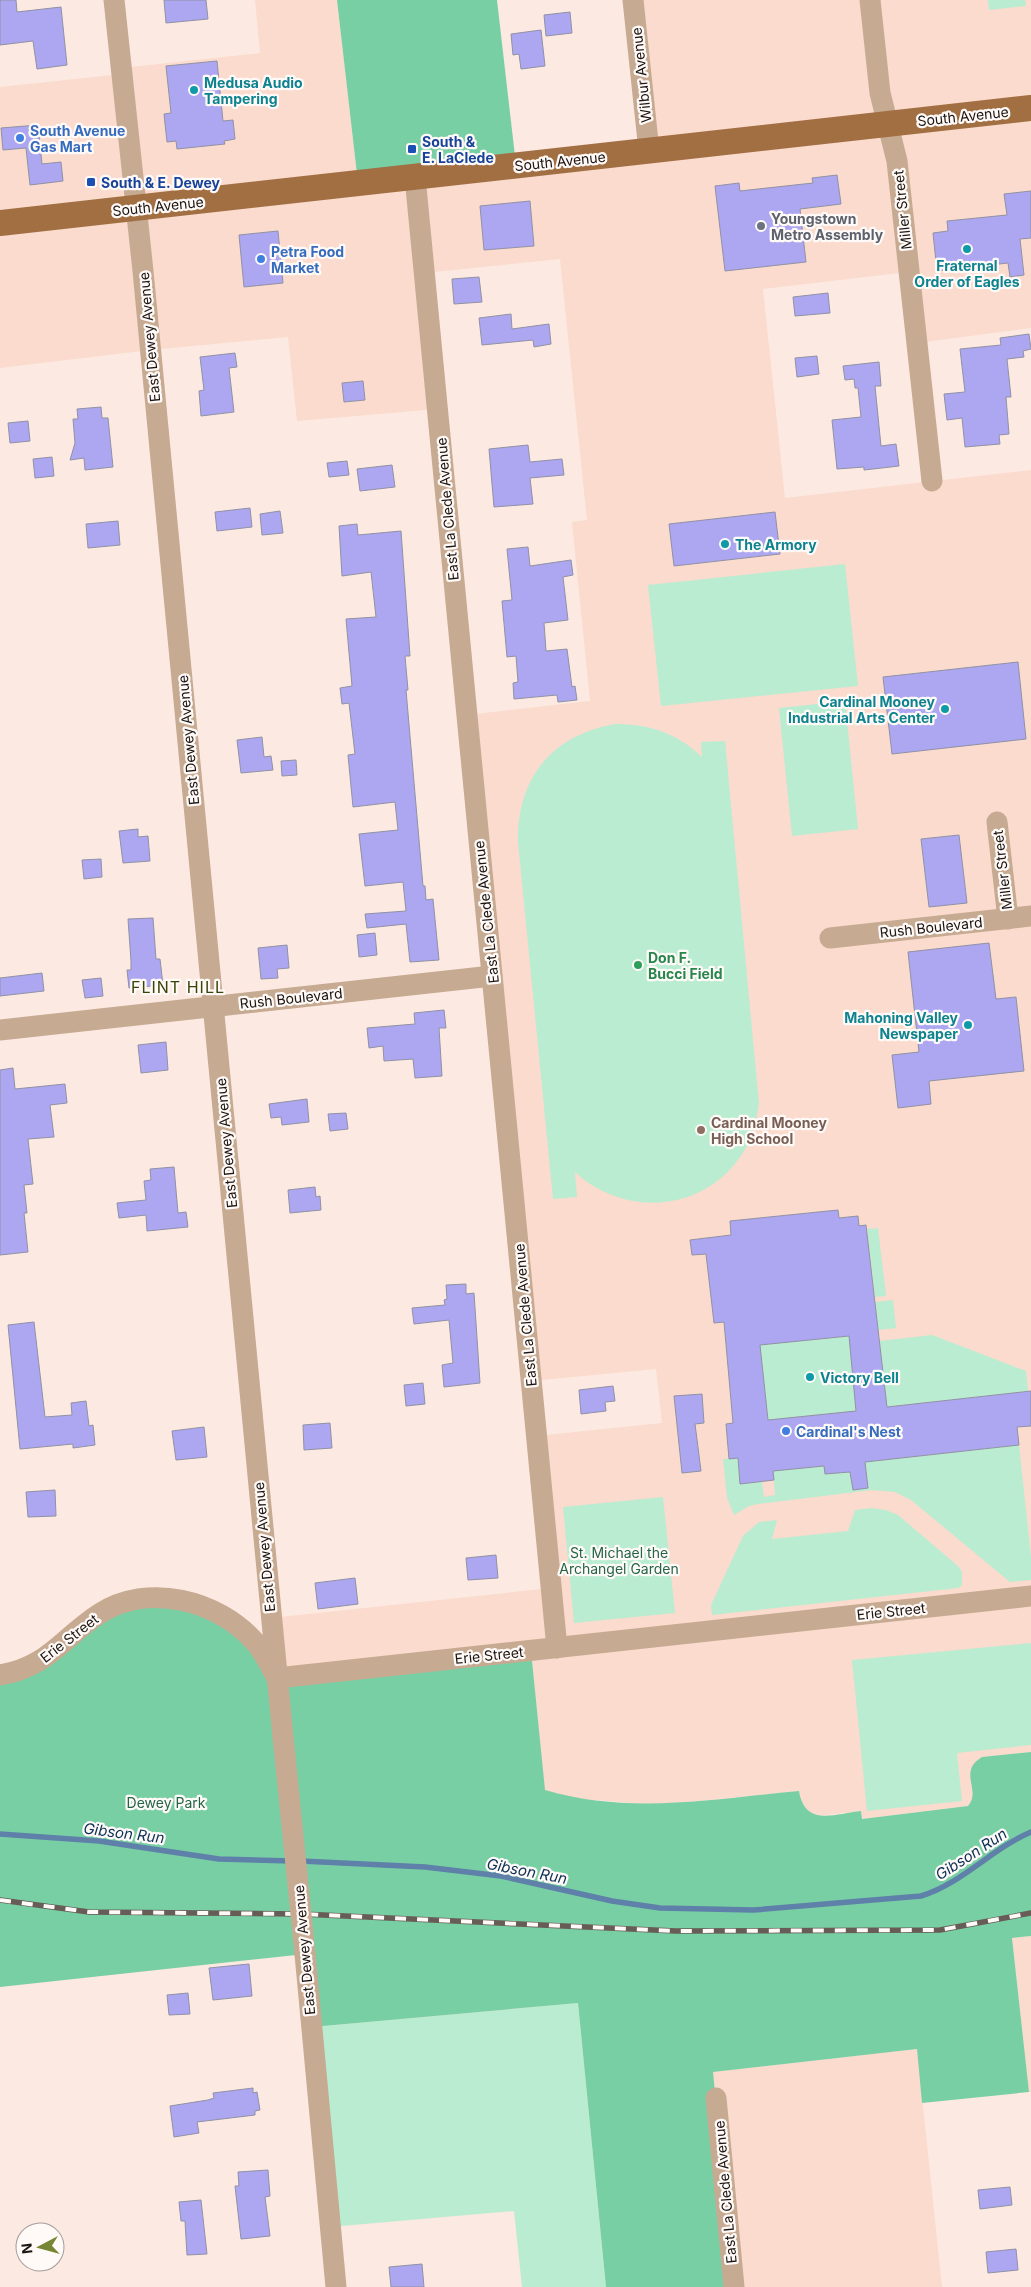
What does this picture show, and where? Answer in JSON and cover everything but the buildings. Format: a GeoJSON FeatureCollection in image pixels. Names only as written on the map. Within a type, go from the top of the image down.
{"type":"FeatureCollection","features":[{"type":"Feature","properties":{"kind":"main road","name":"South Avenue"},"geometry":{"type":"LineString","coordinates":[[0,223],[1031,108]]}},
{"type":"Feature","properties":{"kind":"street","name":"East Dewey Avenue"},"geometry":{"type":"LineString","coordinates":[[114,0],[137,208],[336,2287]]}},
{"type":"Feature","properties":{"kind":"street","name":"Wilbur Avenue"},"geometry":{"type":"LineString","coordinates":[[633,0],[649,151]]}},
{"type":"Feature","properties":{"kind":"street","name":"Miller Street"},"geometry":{"type":"LineString","coordinates":[[870,0],[880,93],[897,161],[932,481]]}},
{"type":"Feature","properties":{"kind":"street","name":"East La Clede Avenue"},"geometry":{"type":"LineString","coordinates":[[415,177],[557,1648]]}},
{"type":"Feature","properties":{"kind":"street","name":"Miller Street"},"geometry":{"type":"LineString","coordinates":[[997,822],[1008,919]]}},
{"type":"Feature","properties":{"kind":"street","name":"Rush Boulevard"},"geometry":{"type":"LineString","coordinates":[[830,938],[1031,916]]}},
{"type":"Feature","properties":{"kind":"street","name":"Rush Boulevard"},"geometry":{"type":"LineString","coordinates":[[0,1030],[492,976]]}},
{"type":"Feature","properties":{"kind":"street","name":"Erie Street"},"geometry":{"type":"LineString","coordinates":[[0,1675],[18,1672],[40,1662],[101,1613],[138,1599],[156,1597],[174,1598],[198,1605],[231,1621],[256,1643],[277,1678],[1031,1596]]}},
{"type":"Feature","properties":{"kind":"street","name":"East La Clede Avenue"},"geometry":{"type":"LineString","coordinates":[[716,2098],[734,2287]]}},
{"type":"Feature","properties":{"kind":"shaded area","name":"Cardinal Mooney High School"},"geometry":{"type":"Polygon","coordinates":[[[255,0],[337,0],[358,183],[649,151],[633,0],[1031,0],[1031,328],[917,343],[908,272],[763,289],[785,498],[1031,470],[1031,1752],[982,1757],[970,1770],[973,1796],[968,1806],[862,1819],[861,1811],[817,1816],[810,1813],[803,1807],[799,1791],[658,1805],[571,1798],[545,1791],[277,1678],[271,1618],[551,1588],[536,1436],[662,1423],[656,1369],[531,1381],[467,715],[590,701],[572,522],[587,520],[560,259],[424,273],[437,409],[297,421],[288,337],[150,350],[0,368],[0,87],[122,74],[122,68],[260,53],[255,0]]]}},
{"type":"Feature","properties":{"kind":"shaded area"},"geometry":{"type":"Polygon","coordinates":[[[1031,1936],[1031,2092],[1029,2092],[1012,1938],[1031,1936]]]}},
{"type":"Feature","properties":{"kind":"shaded area"},"geometry":{"type":"Polygon","coordinates":[[[917,2049],[942,2287],[734,2287],[712,2072],[917,2049]]]}},
{"type":"Feature","properties":{"kind":"green space"},"geometry":{"type":"Polygon","coordinates":[[[337,0],[497,0],[516,165],[358,183],[337,0]]]}},
{"type":"Feature","properties":{"kind":"green space"},"geometry":{"type":"Polygon","coordinates":[[[988,0],[1025,0],[1026,6],[989,10],[988,0]]]}},
{"type":"Feature","properties":{"kind":"green space"},"geometry":{"type":"Polygon","coordinates":[[[845,564],[858,686],[661,706],[648,585],[845,564]]]}},
{"type":"Feature","properties":{"kind":"green space"},"geometry":{"type":"Polygon","coordinates":[[[845,701],[858,829],[792,836],[779,708],[845,701]]]}},
{"type":"Feature","properties":{"kind":"green space"},"geometry":{"type":"Polygon","coordinates":[[[615,724],[651,728],[662,732],[683,742],[702,757],[701,742],[725,741],[759,1104],[750,1140],[728,1171],[709,1187],[688,1197],[665,1202],[641,1202],[618,1197],[595,1187],[575,1172],[577,1197],[553,1199],[518,842],[519,819],[524,798],[532,779],[556,749],[573,738],[615,724]]]}},
{"type":"Feature","properties":{"kind":"green space"},"geometry":{"type":"Polygon","coordinates":[[[878,1228],[886,1296],[875,1297],[867,1229],[878,1228]]]}},
{"type":"Feature","properties":{"kind":"green space"},"geometry":{"type":"Polygon","coordinates":[[[893,1300],[896,1328],[878,1330],[875,1302],[893,1300]]]}},
{"type":"Feature","properties":{"kind":"green space"},"geometry":{"type":"Polygon","coordinates":[[[932,1335],[1026,1371],[1028,1391],[887,1407],[879,1341],[932,1335]]]}},
{"type":"Feature","properties":{"kind":"green space"},"geometry":{"type":"Polygon","coordinates":[[[849,1336],[856,1411],[768,1420],[760,1345],[849,1336]]]}},
{"type":"Feature","properties":{"kind":"green space"},"geometry":{"type":"Polygon","coordinates":[[[1019,1445],[1031,1557],[1031,1580],[1010,1582],[911,1500],[895,1492],[872,1490],[758,1504],[749,1506],[734,1515],[727,1498],[723,1459],[738,1458],[740,1483],[762,1482],[764,1497],[775,1495],[773,1471],[824,1466],[826,1474],[850,1472],[853,1490],[868,1488],[865,1458],[875,1461],[1019,1445]]]}},
{"type":"Feature","properties":{"kind":"green space","name":"St. Michael the Archangel Garden"},"geometry":{"type":"Polygon","coordinates":[[[663,1497],[675,1613],[574,1623],[563,1507],[663,1497]]]}},
{"type":"Feature","properties":{"kind":"green space"},"geometry":{"type":"Polygon","coordinates":[[[871,1508],[886,1510],[898,1515],[958,1566],[962,1572],[962,1585],[958,1588],[712,1615],[711,1605],[743,1536],[759,1522],[777,1520],[772,1539],[848,1531],[855,1510],[871,1508]]]}},
{"type":"Feature","properties":{"kind":"green space","name":"Dewey Park"},"geometry":{"type":"Polygon","coordinates":[[[138,1599],[231,1621],[277,1678],[531,1651],[545,1790],[577,1798],[608,1802],[672,1803],[799,1791],[802,1802],[807,1810],[814,1814],[822,1816],[861,1811],[862,1819],[968,1806],[973,1794],[971,1769],[982,1757],[1031,1752],[1031,1936],[1012,1938],[1029,2092],[922,2103],[917,2049],[713,2072],[734,2287],[606,2287],[578,2003],[312,2027],[305,1954],[0,1987],[0,1675],[138,1599]]]}},
{"type":"Feature","properties":{"kind":"green space"},"geometry":{"type":"Polygon","coordinates":[[[1031,1643],[1031,1745],[957,1753],[962,1801],[867,1811],[852,1660],[1031,1643]]]}},
{"type":"Feature","properties":{"kind":"green space"},"geometry":{"type":"Polygon","coordinates":[[[578,2003],[606,2287],[522,2287],[514,2211],[330,2227],[312,2027],[578,2003]]]}},
{"type":"Feature","properties":{"kind":"waterway","name":"Gibson Run"},"geometry":{"type":"LineString","coordinates":[[301,1861],[425,1867],[501,1876],[612,1901],[660,1908],[754,1910],[921,1896],[964,1875],[1003,1847],[1031,1832]]}},
{"type":"Feature","properties":{"kind":"waterway","name":"Gibson Run"},"geometry":{"type":"LineString","coordinates":[[0,1834],[99,1841],[219,1859],[292,1861]]}},
{"type":"Feature","properties":{"kind":"railway"},"geometry":{"type":"LineString","coordinates":[[0,1900],[89,1912],[301,1914],[676,1931],[940,1930],[1031,1913]]}},
{"type":"Feature","properties":{"kind":"place","name":"Medusa Audio Tampering"},"geometry":{"type":"Point","coordinates":[194,90]}},
{"type":"Feature","properties":{"kind":"place","name":"South Avenue Gas Mart"},"geometry":{"type":"Point","coordinates":[20,138]}},
{"type":"Feature","properties":{"kind":"place","name":"South & E. LaClede"},"geometry":{"type":"Point","coordinates":[412,149]}},
{"type":"Feature","properties":{"kind":"place","name":"South & E. Dewey"},"geometry":{"type":"Point","coordinates":[91,182]}},
{"type":"Feature","properties":{"kind":"place","name":"Youngstown Metro Assembly"},"geometry":{"type":"Point","coordinates":[761,226]}},
{"type":"Feature","properties":{"kind":"place","name":"Fraternal Order of Eagles"},"geometry":{"type":"Point","coordinates":[967,249]}},
{"type":"Feature","properties":{"kind":"place","name":"Petra Food Market"},"geometry":{"type":"Point","coordinates":[261,259]}},
{"type":"Feature","properties":{"kind":"place","name":"The Armory"},"geometry":{"type":"Point","coordinates":[725,544]}},
{"type":"Feature","properties":{"kind":"place","name":"Cardinal Mooney Industrial Arts Center"},"geometry":{"type":"Point","coordinates":[945,709]}},
{"type":"Feature","properties":{"kind":"place","name":"Don F. Bucci Field"},"geometry":{"type":"Point","coordinates":[638,965]}},
{"type":"Feature","properties":{"kind":"place","name":"Mahoning Valley Newspaper"},"geometry":{"type":"Point","coordinates":[968,1025]}},
{"type":"Feature","properties":{"kind":"place","name":"Cardinal Mooney High School"},"geometry":{"type":"Point","coordinates":[701,1130]}},
{"type":"Feature","properties":{"kind":"place","name":"Victory Bell"},"geometry":{"type":"Point","coordinates":[810,1377]}},
{"type":"Feature","properties":{"kind":"place","name":"Cardinal's Nest"},"geometry":{"type":"Point","coordinates":[786,1431]}},
{"type":"Feature","properties":{"kind":"district","name":"FLINT HILL"},"geometry":{"type":"Point","coordinates":[178,987]}}]}
